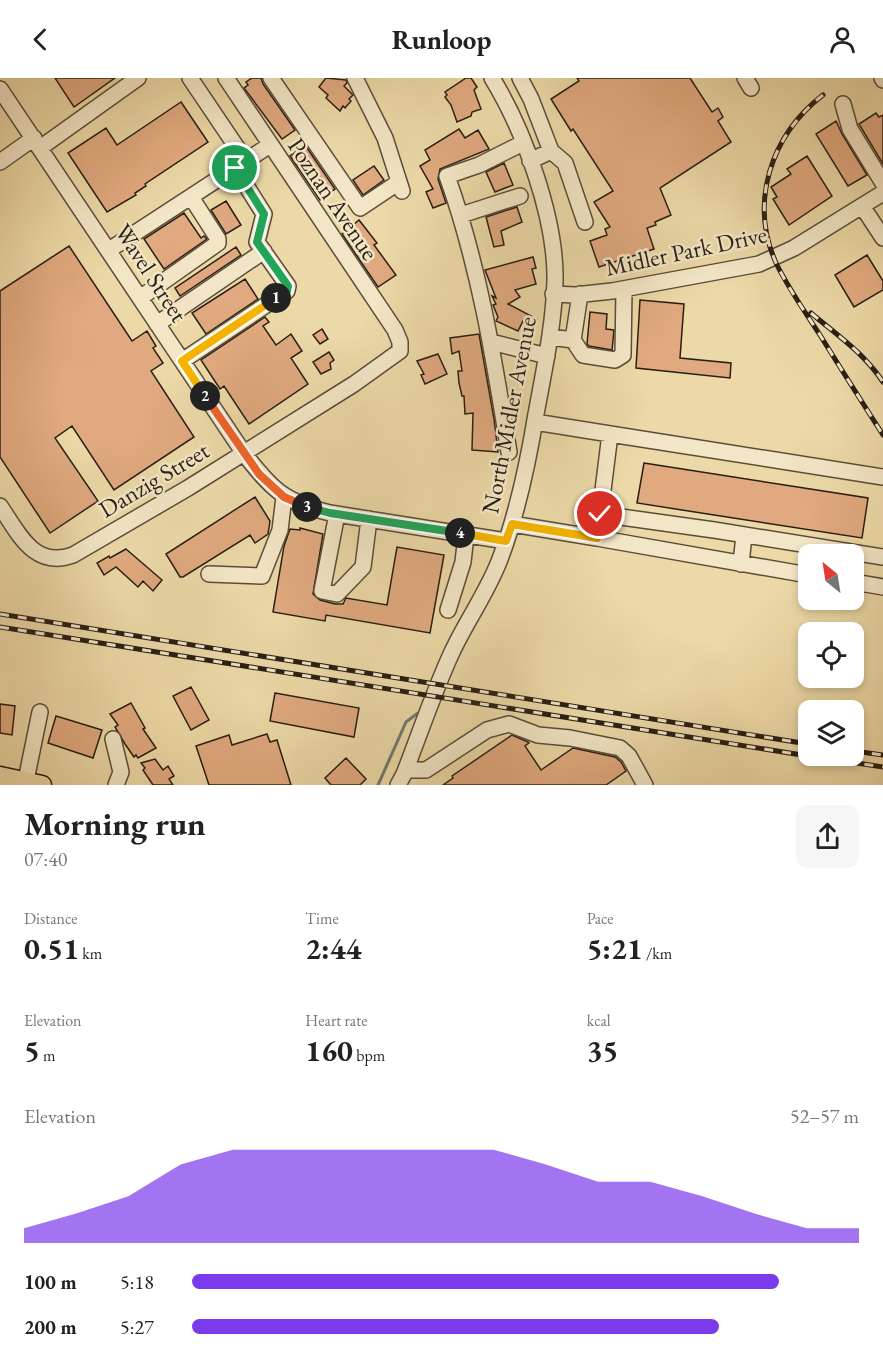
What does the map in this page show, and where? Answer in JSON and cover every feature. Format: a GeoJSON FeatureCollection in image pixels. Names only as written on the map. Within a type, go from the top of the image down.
{"type":"FeatureCollection","features":[{"type":"Feature","properties":{"kind":"main road"},"geometry":{"type":"LineString","coordinates":[[0,776],[31,784]]}},
{"type":"Feature","properties":{"kind":"street"},"geometry":{"type":"LineString","coordinates":[[0,162],[37,143],[138,78]]}},
{"type":"Feature","properties":{"kind":"street"},"geometry":{"type":"LineString","coordinates":[[182,361],[287,291],[288,286],[257,242],[264,214],[241,164],[190,78]]}},
{"type":"Feature","properties":{"kind":"street","name":"Poznan Avenue"},"geometry":{"type":"LineString","coordinates":[[226,78],[395,330],[400,346]]}},
{"type":"Feature","properties":{"kind":"street"},"geometry":{"type":"LineString","coordinates":[[271,78],[360,208],[401,186],[385,138],[355,78]]}},
{"type":"Feature","properties":{"kind":"street","name":"North Midler Avenue"},"geometry":{"type":"LineString","coordinates":[[398,785],[452,652],[500,561],[519,500],[550,337],[555,278],[550,227],[523,143],[492,78]]}},
{"type":"Feature","properties":{"kind":"street"},"geometry":{"type":"LineString","coordinates":[[520,78],[531,99],[551,151],[565,163],[585,222]]}},
{"type":"Feature","properties":{"kind":"street","name":"Wavel Street"},"geometry":{"type":"LineString","coordinates":[[0,90],[243,452],[259,474],[284,497],[309,508],[337,514],[506,541]]}},
{"type":"Feature","properties":{"kind":"street"},"geometry":{"type":"LineString","coordinates":[[843,104],[850,129],[883,183]]}},
{"type":"Feature","properties":{"kind":"street"},"geometry":{"type":"LineString","coordinates":[[509,452],[491,342],[461,215],[447,176],[478,165],[523,143]]}},
{"type":"Feature","properties":{"kind":"street"},"geometry":{"type":"LineString","coordinates":[[109,250],[270,145]]}},
{"type":"Feature","properties":{"kind":"street"},"geometry":{"type":"LineString","coordinates":[[530,161],[551,151]]}},
{"type":"Feature","properties":{"kind":"street","name":"Midler Park Drive"},"geometry":{"type":"LineString","coordinates":[[554,294],[580,294],[624,289],[759,264],[794,248],[883,193]]}},
{"type":"Feature","properties":{"kind":"street"},"geometry":{"type":"LineString","coordinates":[[461,215],[520,196]]}},
{"type":"Feature","properties":{"kind":"street"},"geometry":{"type":"LineString","coordinates":[[140,298],[218,243],[218,239],[191,197]]}},
{"type":"Feature","properties":{"kind":"street"},"geometry":{"type":"LineString","coordinates":[[862,206],[883,238]]}},
{"type":"Feature","properties":{"kind":"street"},"geometry":{"type":"LineString","coordinates":[[158,324],[264,251]]}},
{"type":"Feature","properties":{"kind":"street"},"geometry":{"type":"LineString","coordinates":[[580,294],[573,340],[583,355],[615,360],[623,354],[624,289]]}},
{"type":"Feature","properties":{"kind":"street"},"geometry":{"type":"LineString","coordinates":[[550,337],[573,340]]}},
{"type":"Feature","properties":{"kind":"street"},"geometry":{"type":"LineString","coordinates":[[491,342],[547,356]]}},
{"type":"Feature","properties":{"kind":"street","name":"Danzig Street"},"geometry":{"type":"LineString","coordinates":[[0,506],[33,550],[43,557],[53,560],[73,555],[188,488],[354,384],[397,355],[400,346]]}},
{"type":"Feature","properties":{"kind":"street"},"geometry":{"type":"LineString","coordinates":[[535,422],[883,477]]}},
{"type":"Feature","properties":{"kind":"street"},"geometry":{"type":"LineString","coordinates":[[597,538],[610,434]]}},
{"type":"Feature","properties":{"kind":"street"},"geometry":{"type":"LineString","coordinates":[[209,574],[262,576],[280,530],[284,497]]}},
{"type":"Feature","properties":{"kind":"street"},"geometry":{"type":"LineString","coordinates":[[337,514],[322,591],[337,594],[363,567],[369,519]]}},
{"type":"Feature","properties":{"kind":"street"},"geometry":{"type":"LineString","coordinates":[[600,514],[883,557]]}},
{"type":"Feature","properties":{"kind":"street"},"geometry":{"type":"LineString","coordinates":[[512,524],[798,573]]}},
{"type":"Feature","properties":{"kind":"street"},"geometry":{"type":"LineString","coordinates":[[448,610],[463,561],[466,534]]}},
{"type":"Feature","properties":{"kind":"street"},"geometry":{"type":"LineString","coordinates":[[741,564],[744,535]]}},
{"type":"Feature","properties":{"kind":"street"},"geometry":{"type":"LineString","coordinates":[[864,584],[883,587]]}},
{"type":"Feature","properties":{"kind":"street"},"geometry":{"type":"LineString","coordinates":[[31,784],[40,712]]}},
{"type":"Feature","properties":{"kind":"street"},"geometry":{"type":"LineString","coordinates":[[406,770],[426,770],[487,730],[509,724],[538,735],[570,738],[620,748],[629,756],[645,785]]}},
{"type":"Feature","properties":{"kind":"street"},"geometry":{"type":"LineString","coordinates":[[112,739],[121,772],[117,785]]}},
{"type":"Feature","properties":{"kind":"building"},"geometry":{"type":"Polygon","coordinates":[[[55,78],[115,78],[74,107],[55,78]]]}},
{"type":"Feature","properties":{"kind":"building"},"geometry":{"type":"Polygon","coordinates":[[[252,78],[261,78],[295,130],[282,139],[244,88],[248,85],[246,82],[252,78]]]}},
{"type":"Feature","properties":{"kind":"building"},"geometry":{"type":"Polygon","coordinates":[[[326,78],[346,80],[347,83],[344,86],[353,95],[349,99],[351,101],[340,111],[326,98],[328,95],[319,87],[326,78]]]}},
{"type":"Feature","properties":{"kind":"building"},"geometry":{"type":"Polygon","coordinates":[[[466,78],[471,78],[477,87],[474,90],[481,109],[457,122],[451,105],[445,97],[447,95],[445,92],[466,78]]]}},
{"type":"Feature","properties":{"kind":"building"},"geometry":{"type":"Polygon","coordinates":[[[577,78],[690,78],[712,112],[718,108],[723,117],[718,121],[731,142],[660,188],[671,215],[647,228],[654,249],[599,267],[590,241],[607,235],[605,229],[610,227],[594,202],[613,191],[551,99],[579,81],[577,78]]]}},
{"type":"Feature","properties":{"kind":"building"},"geometry":{"type":"Polygon","coordinates":[[[181,102],[208,142],[145,184],[146,186],[135,193],[136,195],[107,212],[68,153],[106,128],[117,145],[181,102]]]}},
{"type":"Feature","properties":{"kind":"building"},"geometry":{"type":"Polygon","coordinates":[[[876,113],[879,117],[883,115],[883,164],[859,124],[876,113]]]}},
{"type":"Feature","properties":{"kind":"building"},"geometry":{"type":"Polygon","coordinates":[[[836,121],[867,175],[848,186],[816,134],[836,121]]]}},
{"type":"Feature","properties":{"kind":"building"},"geometry":{"type":"Polygon","coordinates":[[[459,129],[465,138],[478,130],[489,149],[440,169],[438,179],[446,203],[433,208],[426,192],[433,189],[420,166],[430,160],[425,150],[459,129]]]}},
{"type":"Feature","properties":{"kind":"building"},"geometry":{"type":"Polygon","coordinates":[[[305,145],[335,189],[320,200],[290,156],[305,145]]]}},
{"type":"Feature","properties":{"kind":"building"},"geometry":{"type":"Polygon","coordinates":[[[807,156],[832,196],[789,225],[773,199],[777,197],[771,187],[791,174],[787,169],[807,156]]]}},
{"type":"Feature","properties":{"kind":"building"},"geometry":{"type":"Polygon","coordinates":[[[504,163],[513,185],[495,192],[486,172],[504,163]]]}},
{"type":"Feature","properties":{"kind":"building"},"geometry":{"type":"Polygon","coordinates":[[[374,166],[384,180],[363,195],[353,180],[374,166]]]}},
{"type":"Feature","properties":{"kind":"building"},"geometry":{"type":"Polygon","coordinates":[[[226,201],[241,225],[226,234],[211,210],[226,201]]]}},
{"type":"Feature","properties":{"kind":"building"},"geometry":{"type":"Polygon","coordinates":[[[517,207],[522,222],[501,231],[504,245],[494,247],[486,217],[517,207]]]}},
{"type":"Feature","properties":{"kind":"building"},"geometry":{"type":"Polygon","coordinates":[[[184,213],[201,238],[204,236],[207,239],[164,269],[144,239],[184,213]]]}},
{"type":"Feature","properties":{"kind":"building"},"geometry":{"type":"Polygon","coordinates":[[[359,220],[377,243],[374,245],[396,275],[378,287],[342,234],[359,220]]]}},
{"type":"Feature","properties":{"kind":"building"},"geometry":{"type":"Polygon","coordinates":[[[69,246],[132,341],[147,331],[156,346],[153,348],[163,363],[151,371],[194,437],[114,490],[72,426],[55,438],[98,501],[50,533],[0,457],[0,291],[69,246]]]}},
{"type":"Feature","properties":{"kind":"building"},"geometry":{"type":"Polygon","coordinates":[[[236,247],[241,255],[180,296],[175,288],[236,247]]]}},
{"type":"Feature","properties":{"kind":"building"},"geometry":{"type":"Polygon","coordinates":[[[867,255],[883,281],[883,290],[854,307],[835,275],[867,255]]]}},
{"type":"Feature","properties":{"kind":"building"},"geometry":{"type":"Polygon","coordinates":[[[533,257],[536,268],[532,269],[536,284],[515,290],[520,297],[508,304],[537,319],[534,327],[523,321],[518,331],[496,321],[498,317],[493,305],[496,304],[492,296],[496,298],[485,270],[533,257]]]}},
{"type":"Feature","properties":{"kind":"building"},"geometry":{"type":"Polygon","coordinates":[[[245,279],[258,299],[206,334],[192,313],[245,279]]]}},
{"type":"Feature","properties":{"kind":"building"},"geometry":{"type":"Polygon","coordinates":[[[640,300],[684,304],[680,358],[731,363],[730,378],[636,368],[640,300]]]}},
{"type":"Feature","properties":{"kind":"building"},"geometry":{"type":"Polygon","coordinates":[[[590,312],[607,314],[606,329],[614,330],[612,350],[587,344],[590,312]]]}},
{"type":"Feature","properties":{"kind":"building"},"geometry":{"type":"Polygon","coordinates":[[[265,317],[269,322],[263,326],[276,345],[291,334],[302,351],[291,358],[308,384],[249,424],[224,386],[220,389],[201,360],[265,317]]]}},
{"type":"Feature","properties":{"kind":"building"},"geometry":{"type":"Polygon","coordinates":[[[322,329],[328,339],[320,344],[313,335],[322,329]]]}},
{"type":"Feature","properties":{"kind":"building"},"geometry":{"type":"Polygon","coordinates":[[[479,334],[498,452],[472,450],[473,413],[465,414],[464,396],[462,396],[459,383],[458,371],[462,371],[459,351],[452,354],[450,338],[479,334]]]}},
{"type":"Feature","properties":{"kind":"building"},"geometry":{"type":"Polygon","coordinates":[[[329,352],[334,360],[330,363],[331,369],[321,374],[313,362],[329,352]]]}},
{"type":"Feature","properties":{"kind":"building"},"geometry":{"type":"Polygon","coordinates":[[[438,354],[447,374],[425,384],[421,375],[424,374],[417,361],[438,354]]]}},
{"type":"Feature","properties":{"kind":"building"},"geometry":{"type":"Polygon","coordinates":[[[644,463],[868,498],[862,538],[637,503],[644,463]]]}},
{"type":"Feature","properties":{"kind":"building"},"geometry":{"type":"Polygon","coordinates":[[[255,497],[270,521],[268,534],[255,543],[250,535],[180,577],[166,554],[255,497]]]}},
{"type":"Feature","properties":{"kind":"building"},"geometry":{"type":"Polygon","coordinates":[[[300,528],[323,534],[313,594],[320,600],[335,604],[343,604],[346,598],[387,605],[397,547],[444,555],[430,633],[326,615],[325,621],[273,612],[284,546],[290,529],[300,530],[300,528]]]}},
{"type":"Feature","properties":{"kind":"building"},"geometry":{"type":"Polygon","coordinates":[[[126,549],[162,580],[153,591],[143,581],[138,587],[116,567],[104,575],[97,563],[126,549]]]}},
{"type":"Feature","properties":{"kind":"building"},"geometry":{"type":"Polygon","coordinates":[[[191,687],[209,720],[191,730],[173,696],[191,687]]]}},
{"type":"Feature","properties":{"kind":"building"},"geometry":{"type":"Polygon","coordinates":[[[275,693],[359,708],[354,737],[270,721],[275,693]]]}},
{"type":"Feature","properties":{"kind":"building"},"geometry":{"type":"Polygon","coordinates":[[[131,703],[145,728],[143,729],[156,748],[138,758],[136,755],[134,757],[125,744],[115,727],[118,725],[110,714],[131,703]]]}},
{"type":"Feature","properties":{"kind":"building"},"geometry":{"type":"Polygon","coordinates":[[[0,704],[15,706],[12,735],[0,733],[0,704]]]}},
{"type":"Feature","properties":{"kind":"building"},"geometry":{"type":"Polygon","coordinates":[[[56,716],[102,730],[93,758],[48,743],[56,716]]]}},
{"type":"Feature","properties":{"kind":"building"},"geometry":{"type":"Polygon","coordinates":[[[267,734],[270,742],[277,740],[291,785],[209,785],[196,746],[229,735],[232,745],[267,734]]]}},
{"type":"Feature","properties":{"kind":"building"},"geometry":{"type":"Polygon","coordinates":[[[512,735],[529,743],[525,746],[541,770],[573,748],[615,757],[626,771],[606,785],[443,785],[453,778],[452,776],[512,735]]]}},
{"type":"Feature","properties":{"kind":"building"},"geometry":{"type":"Polygon","coordinates":[[[346,758],[366,779],[360,785],[331,785],[325,778],[346,758]]]}},
{"type":"Feature","properties":{"kind":"building"},"geometry":{"type":"Polygon","coordinates":[[[155,759],[163,770],[168,766],[174,776],[169,779],[173,785],[153,785],[141,763],[155,759]]]}},
{"type":"Feature","properties":{"kind":"waterway"},"geometry":{"type":"LineString","coordinates":[[378,785],[406,722],[418,713]]}},
{"type":"Feature","properties":{"kind":"railway"},"geometry":{"type":"LineString","coordinates":[[823,95],[805,111],[778,150],[765,195],[765,218],[769,242],[777,265],[787,283],[883,435]]}},
{"type":"Feature","properties":{"kind":"railway"},"geometry":{"type":"LineString","coordinates":[[811,313],[859,353],[883,382]]}},
{"type":"Feature","properties":{"kind":"railway"},"geometry":{"type":"LineString","coordinates":[[0,614],[798,742]]}},
{"type":"Feature","properties":{"kind":"railway"},"geometry":{"type":"LineString","coordinates":[[0,627],[798,754]]}},
{"type":"Feature","properties":{"kind":"railway"},"geometry":{"type":"LineString","coordinates":[[864,752],[883,755]]}},
{"type":"Feature","properties":{"kind":"railway"},"geometry":{"type":"LineString","coordinates":[[864,764],[883,767]]}},
{"type":"Feature","properties":{"kind":"route"},"geometry":{"type":"LineString","coordinates":[[235,168],[264,214],[257,242],[288,286],[287,291],[182,361],[243,452],[274,490],[309,508],[330,513],[506,541],[512,524],[597,538],[600,514]]}}]}
